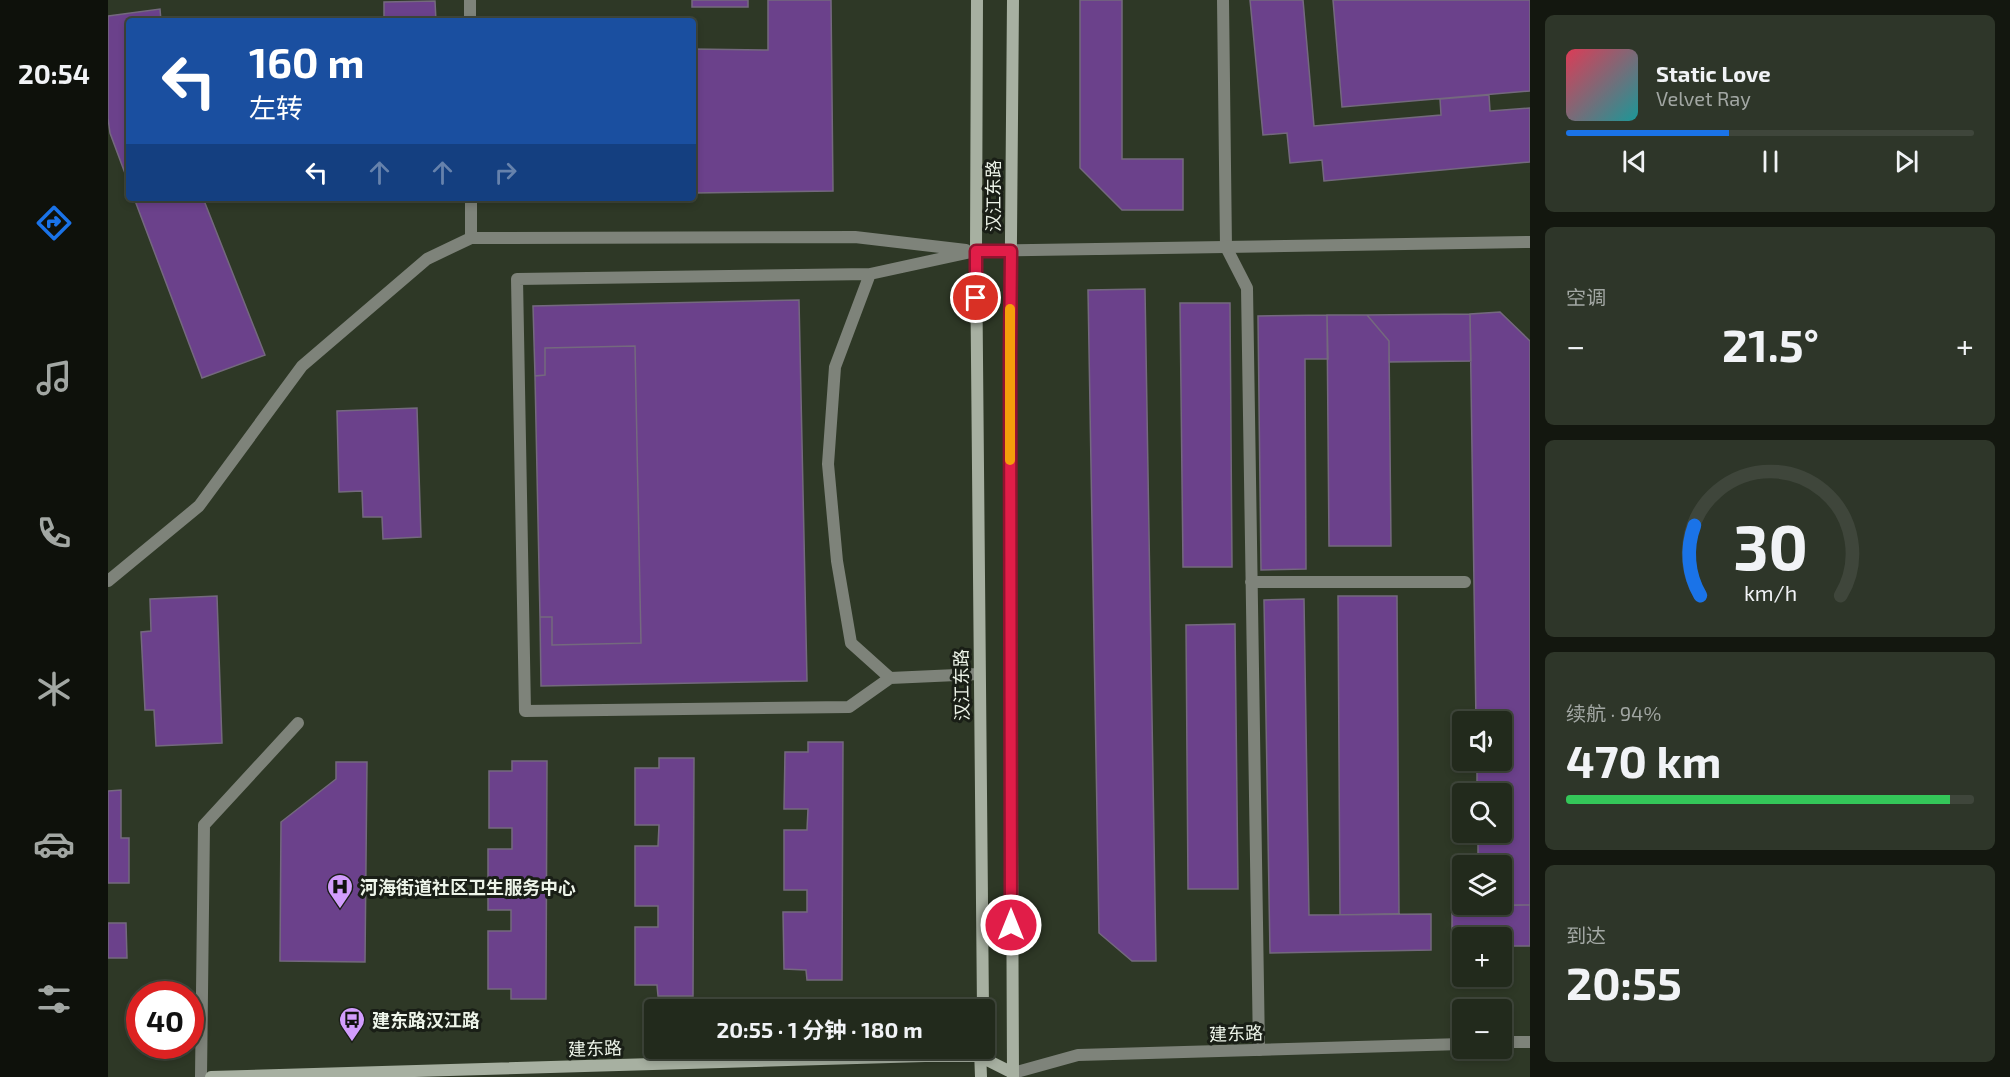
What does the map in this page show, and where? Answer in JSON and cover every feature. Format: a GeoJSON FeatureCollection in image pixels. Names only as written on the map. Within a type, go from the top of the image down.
{"type":"FeatureCollection","features":[{"type":"Feature","properties":{"kind":"street"},"geometry":{"type":"LineString","coordinates":[[470,0],[470,18]]}},
{"type":"Feature","properties":{"kind":"street","name":"汉江东路"},"geometry":{"type":"LineString","coordinates":[[977,0],[976,251],[983,999]]}},
{"type":"Feature","properties":{"kind":"street","name":"汉江东路"},"geometry":{"type":"LineString","coordinates":[[1011,1076],[1010,368],[1013,0]]}},
{"type":"Feature","properties":{"kind":"street"},"geometry":{"type":"LineString","coordinates":[[1223,0],[1226,247],[1247,288],[1259,1050]]}},
{"type":"Feature","properties":{"kind":"street"},"geometry":{"type":"LineString","coordinates":[[471,201],[471,238]]}},
{"type":"Feature","properties":{"kind":"street"},"geometry":{"type":"LineString","coordinates":[[108,580],[200,506],[302,366],[427,259],[471,238],[855,237],[976,251],[1530,242]]}},
{"type":"Feature","properties":{"kind":"street"},"geometry":{"type":"LineString","coordinates":[[976,251],[870,274],[517,279],[525,711],[849,707],[890,678],[979,674]]}},
{"type":"Feature","properties":{"kind":"street"},"geometry":{"type":"LineString","coordinates":[[870,274],[835,366],[828,464],[837,561],[851,643],[890,678]]}},
{"type":"Feature","properties":{"kind":"street"},"geometry":{"type":"LineString","coordinates":[[1251,582],[1465,582]]}},
{"type":"Feature","properties":{"kind":"street"},"geometry":{"type":"LineString","coordinates":[[201,1077],[204,825],[298,723]]}},
{"type":"Feature","properties":{"kind":"street"},"geometry":{"type":"LineString","coordinates":[[1512,1042],[1530,1042]]}},
{"type":"Feature","properties":{"kind":"street","name":"建东路"},"geometry":{"type":"LineString","coordinates":[[989,1059],[1011,1076],[1078,1055],[1452,1044]]}},
{"type":"Feature","properties":{"kind":"street","name":"建东路"},"geometry":{"type":"LineString","coordinates":[[211,1077],[833,1059]]}},
{"type":"Feature","properties":{"kind":"street"},"geometry":{"type":"LineString","coordinates":[[980,1059],[981,1077]]}},
{"type":"Feature","properties":{"kind":"building"},"geometry":{"type":"Polygon","coordinates":[[[692,0],[748,0],[748,7],[692,7],[692,0]]]}},
{"type":"Feature","properties":{"kind":"building"},"geometry":{"type":"Polygon","coordinates":[[[768,0],[831,0],[833,191],[696,193],[696,49],[768,50],[768,0]]]}},
{"type":"Feature","properties":{"kind":"building"},"geometry":{"type":"Polygon","coordinates":[[[1080,0],[1122,0],[1122,159],[1183,159],[1183,210],[1122,210],[1080,168],[1080,0]]]}},
{"type":"Feature","properties":{"kind":"building"},"geometry":{"type":"Polygon","coordinates":[[[1250,0],[1303,0],[1314,126],[1441,115],[1440,99],[1489,95],[1490,111],[1530,108],[1530,162],[1324,181],[1322,160],[1290,163],[1287,133],[1263,135],[1250,0]]]}},
{"type":"Feature","properties":{"kind":"building"},"geometry":{"type":"Polygon","coordinates":[[[1333,0],[1530,0],[1530,91],[1342,107],[1333,0]]]}},
{"type":"Feature","properties":{"kind":"building"},"geometry":{"type":"Polygon","coordinates":[[[435,1],[436,18],[384,18],[384,2],[435,1]]]}},
{"type":"Feature","properties":{"kind":"building"},"geometry":{"type":"Polygon","coordinates":[[[160,9],[161,18],[126,18],[126,176],[110,133],[108,118],[108,16],[160,9]]]}},
{"type":"Feature","properties":{"kind":"building"},"geometry":{"type":"Polygon","coordinates":[[[135,201],[204,201],[265,355],[202,378],[135,201]]]}},
{"type":"Feature","properties":{"kind":"building"},"geometry":{"type":"Polygon","coordinates":[[[1145,289],[1156,961],[1132,961],[1099,933],[1088,290],[1145,289]]]}},
{"type":"Feature","properties":{"kind":"building"},"geometry":{"type":"Polygon","coordinates":[[[799,300],[807,681],[541,686],[540,617],[552,617],[552,645],[641,643],[635,346],[545,348],[545,375],[535,376],[533,306],[799,300]]]}},
{"type":"Feature","properties":{"kind":"building"},"geometry":{"type":"Polygon","coordinates":[[[1180,303],[1230,303],[1232,567],[1183,567],[1180,303]]]}},
{"type":"Feature","properties":{"kind":"building"},"geometry":{"type":"Polygon","coordinates":[[[1500,312],[1530,341],[1530,905],[1512,905],[1512,855],[1478,855],[1478,843],[1512,843],[1512,783],[1477,783],[1477,771],[1512,771],[1512,711],[1476,711],[1470,314],[1500,312]]]}},
{"type":"Feature","properties":{"kind":"building"},"geometry":{"type":"Polygon","coordinates":[[[1470,314],[1471,361],[1389,362],[1389,341],[1367,315],[1470,314]]]}},
{"type":"Feature","properties":{"kind":"building"},"geometry":{"type":"Polygon","coordinates":[[[1327,315],[1367,315],[1389,341],[1391,546],[1329,546],[1327,315]]]}},
{"type":"Feature","properties":{"kind":"building"},"geometry":{"type":"Polygon","coordinates":[[[1327,315],[1328,359],[1305,359],[1306,569],[1261,570],[1258,316],[1327,315]]]}},
{"type":"Feature","properties":{"kind":"building"},"geometry":{"type":"Polygon","coordinates":[[[635,346],[641,643],[552,645],[552,617],[540,617],[535,376],[545,375],[545,348],[635,346]]]}},
{"type":"Feature","properties":{"kind":"building"},"geometry":{"type":"Polygon","coordinates":[[[417,408],[421,537],[383,539],[382,517],[363,517],[362,491],[339,492],[337,411],[417,408]]]}},
{"type":"Feature","properties":{"kind":"building"},"geometry":{"type":"Polygon","coordinates":[[[217,596],[222,743],[156,746],[154,710],[145,710],[141,632],[151,631],[150,599],[217,596]]]}},
{"type":"Feature","properties":{"kind":"building"},"geometry":{"type":"Polygon","coordinates":[[[1338,596],[1397,596],[1399,914],[1340,915],[1338,596]]]}},
{"type":"Feature","properties":{"kind":"building"},"geometry":{"type":"Polygon","coordinates":[[[1304,599],[1309,915],[1431,914],[1431,950],[1270,953],[1264,600],[1304,599]]]}},
{"type":"Feature","properties":{"kind":"building"},"geometry":{"type":"Polygon","coordinates":[[[1235,624],[1238,889],[1188,889],[1186,625],[1235,624]]]}},
{"type":"Feature","properties":{"kind":"building"},"geometry":{"type":"Polygon","coordinates":[[[808,742],[843,742],[842,980],[807,980],[806,970],[784,969],[783,912],[807,912],[807,890],[784,890],[784,830],[807,830],[808,809],[784,809],[785,752],[808,752],[808,742]]]}},
{"type":"Feature","properties":{"kind":"building"},"geometry":{"type":"Polygon","coordinates":[[[659,758],[694,758],[693,996],[658,996],[657,985],[635,985],[635,927],[658,927],[658,906],[635,906],[635,846],[658,846],[659,825],[635,825],[635,768],[659,768],[659,758]]]}},
{"type":"Feature","properties":{"kind":"building"},"geometry":{"type":"Polygon","coordinates":[[[512,761],[547,761],[546,999],[511,999],[511,989],[488,989],[488,931],[511,931],[511,910],[488,910],[488,849],[512,849],[512,828],[489,828],[489,771],[512,771],[512,761]]]}},
{"type":"Feature","properties":{"kind":"building"},"geometry":{"type":"Polygon","coordinates":[[[336,762],[367,762],[365,962],[280,961],[281,822],[336,779],[336,762]]]}},
{"type":"Feature","properties":{"kind":"building"},"geometry":{"type":"Polygon","coordinates":[[[121,790],[121,838],[129,838],[129,883],[108,883],[108,791],[121,790]]]}},
{"type":"Feature","properties":{"kind":"building"},"geometry":{"type":"Polygon","coordinates":[[[1512,905],[1530,905],[1530,946],[1512,946],[1512,927],[1452,927],[1452,915],[1512,915],[1512,905]]]}},
{"type":"Feature","properties":{"kind":"building"},"geometry":{"type":"Polygon","coordinates":[[[108,923],[126,923],[127,958],[108,958],[108,923]]]}},
{"type":"Feature","properties":{"kind":"slow traffic"},"geometry":{"type":"LineString","coordinates":[[1010,309],[1010,460]]}},
{"type":"Feature","properties":{"kind":"place","name":"河海街道社区卫生服务中心"},"geometry":{"type":"Point","coordinates":[340,910]}},
{"type":"Feature","properties":{"kind":"place","name":"建东路汉江路"},"geometry":{"type":"Point","coordinates":[352,1043]}},
{"type":"Feature","properties":{"kind":"route"},"geometry":{"type":"LineString","coordinates":[[976,298],[976,251],[1011,251],[1011,925]]}}]}
